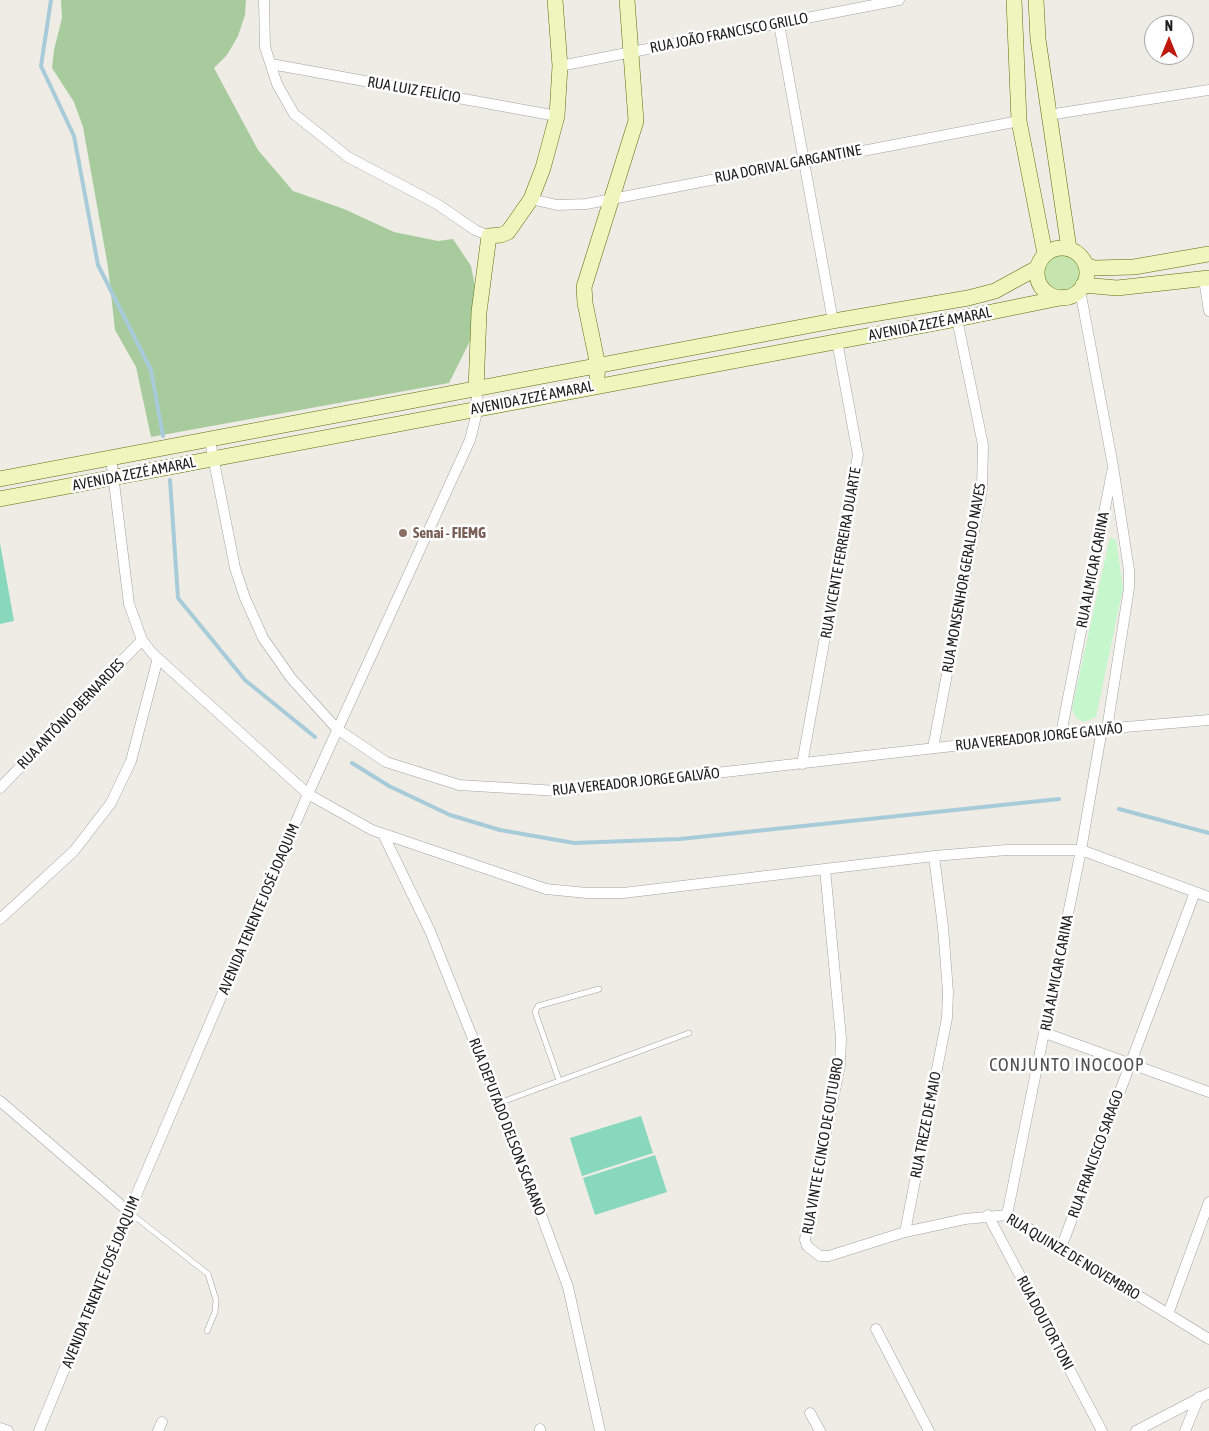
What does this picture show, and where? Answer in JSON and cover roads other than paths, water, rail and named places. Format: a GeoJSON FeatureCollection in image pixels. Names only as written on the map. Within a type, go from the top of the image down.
{"type":"FeatureCollection","features":[{"type":"Feature","properties":{"kind":"main road"},"geometry":{"type":"LineString","coordinates":[[476,390],[479,312],[489,236],[508,232],[531,199],[543,168],[557,116],[560,66],[555,0]]}},
{"type":"Feature","properties":{"kind":"main road"},"geometry":{"type":"LineString","coordinates":[[593,387],[598,366],[585,303],[584,286],[636,121],[627,0]]}},
{"type":"Feature","properties":{"kind":"main road"},"geometry":{"type":"LineString","coordinates":[[1014,0],[1019,121],[1046,254],[1052,250],[1069,249],[1080,255],[1086,265],[1087,276],[1082,288],[1117,288],[1206,279]]}},
{"type":"Feature","properties":{"kind":"main road"},"geometry":{"type":"LineString","coordinates":[[1036,0],[1038,39],[1048,116],[1069,249]]}},
{"type":"Feature","properties":{"kind":"main road","name":"AVENIDA ZEZÉ AMARAL"},"geometry":{"type":"LineString","coordinates":[[3,476],[210,441],[598,366],[968,298],[995,290],[1037,268],[1046,254]]}},
{"type":"Feature","properties":{"kind":"main road"},"geometry":{"type":"LineString","coordinates":[[1086,265],[1094,268],[1134,267],[1209,254]]}},
{"type":"Feature","properties":{"kind":"main road"},"geometry":{"type":"LineString","coordinates":[[1037,268],[1038,278],[1047,293],[1065,297]]}},
{"type":"Feature","properties":{"kind":"main road","name":"AVENIDA ZEZÉ AMARAL"},"geometry":{"type":"LineString","coordinates":[[0,499],[836,341],[957,320],[1065,297],[1082,288]]}},
{"type":"Feature","properties":{"kind":"street"},"geometry":{"type":"LineString","coordinates":[[264,0],[265,47],[277,84],[294,114],[348,157],[430,200],[475,230],[489,236]]}},
{"type":"Feature","properties":{"kind":"street","name":"RUA JOÃO FRANCISCO GRILLO"},"geometry":{"type":"LineString","coordinates":[[560,66],[779,24],[855,5],[899,0]]}},
{"type":"Feature","properties":{"kind":"street"},"geometry":{"type":"LineString","coordinates":[[779,24],[802,161],[833,322]]}},
{"type":"Feature","properties":{"kind":"street","name":"RUA LUIZ FELÍCIO"},"geometry":{"type":"LineString","coordinates":[[270,64],[557,116]]}},
{"type":"Feature","properties":{"kind":"street"},"geometry":{"type":"LineString","coordinates":[[1048,116],[1209,90]]}},
{"type":"Feature","properties":{"kind":"street","name":"RUA DORIVAL GARGANTINE"},"geometry":{"type":"LineString","coordinates":[[531,199],[557,205],[586,204],[802,161],[1019,121]]}},
{"type":"Feature","properties":{"kind":"street"},"geometry":{"type":"LineString","coordinates":[[1206,279],[1209,310]]}},
{"type":"Feature","properties":{"kind":"street","name":"RUA ALMICAR CARINA"},"geometry":{"type":"LineString","coordinates":[[1007,1215],[1081,850],[1129,588],[1127,548],[1082,288]]}},
{"type":"Feature","properties":{"kind":"street","name":"RUA MONSENHOR GERALDO NAVES"},"geometry":{"type":"LineString","coordinates":[[933,748],[982,488],[983,446],[957,320]]}},
{"type":"Feature","properties":{"kind":"street","name":"RUA VICENTE FERREIRA DUARTE"},"geometry":{"type":"LineString","coordinates":[[802,764],[858,455],[836,341]]}},
{"type":"Feature","properties":{"kind":"street","name":"AVENIDA TENENTE JOSÉ JOAQUIM"},"geometry":{"type":"LineString","coordinates":[[39,1431],[129,1212],[308,794],[470,440],[478,408],[476,390]]}},
{"type":"Feature","properties":{"kind":"street","name":"RUA VEREADOR JORGE GALVÃO"},"geometry":{"type":"LineString","coordinates":[[210,441],[212,459],[235,568],[245,598],[263,638],[291,678],[338,729],[386,762],[458,785],[558,791],[1104,729],[1209,720]]}},
{"type":"Feature","properties":{"kind":"street"},"geometry":{"type":"LineString","coordinates":[[111,458],[129,604],[142,640],[158,658],[308,794],[382,834],[546,889],[587,893],[623,893],[934,856],[1007,850],[1081,850],[1209,897]]}},
{"type":"Feature","properties":{"kind":"street","name":"RUA ALMICAR CARINA"},"geometry":{"type":"LineString","coordinates":[[1061,734],[1113,466]]}},
{"type":"Feature","properties":{"kind":"street","name":"RUA ANTÔNIO BERNARDES"},"geometry":{"type":"LineString","coordinates":[[0,788],[142,640]]}},
{"type":"Feature","properties":{"kind":"street"},"geometry":{"type":"LineString","coordinates":[[0,919],[74,851],[111,803],[131,761],[158,658]]}},
{"type":"Feature","properties":{"kind":"street","name":"RUA DEPUTADO DELSON SCARANO"},"geometry":{"type":"LineString","coordinates":[[382,834],[430,931],[499,1103],[568,1287],[600,1431]]}},
{"type":"Feature","properties":{"kind":"street","name":"RUA TREZE DE MAIO"},"geometry":{"type":"LineString","coordinates":[[906,1232],[947,1018],[948,992],[945,946],[934,856]]}},
{"type":"Feature","properties":{"kind":"street","name":"RUA VINTE E CINCO DE OUTUBRO"},"geometry":{"type":"LineString","coordinates":[[812,1251],[805,1240],[840,1065],[841,1038],[825,869]]}},
{"type":"Feature","properties":{"kind":"street","name":"RUA FRANCISCO SARAGO"},"geometry":{"type":"LineString","coordinates":[[1061,1248],[1195,892]]}},
{"type":"Feature","properties":{"kind":"street"},"geometry":{"type":"LineString","coordinates":[[1045,1032],[1209,1092]]}},
{"type":"Feature","properties":{"kind":"street"},"geometry":{"type":"LineString","coordinates":[[0,1101],[129,1212]]}},
{"type":"Feature","properties":{"kind":"street"},"geometry":{"type":"LineString","coordinates":[[1168,1314],[1209,1202]]}},
{"type":"Feature","properties":{"kind":"street","name":"RUA QUINZE DE NOVEMBRO"},"geometry":{"type":"LineString","coordinates":[[812,1251],[820,1256],[830,1256],[906,1232],[988,1215],[1007,1215],[1209,1339]]}},
{"type":"Feature","properties":{"kind":"street","name":"RUA DOUTOR TONI"},"geometry":{"type":"LineString","coordinates":[[988,1215],[1102,1431]]}},
{"type":"Feature","properties":{"kind":"street"},"geometry":{"type":"LineString","coordinates":[[876,1329],[929,1431]]}},
{"type":"Feature","properties":{"kind":"street"},"geometry":{"type":"LineString","coordinates":[[1136,1431],[1209,1393]]}},
{"type":"Feature","properties":{"kind":"street"},"geometry":{"type":"LineString","coordinates":[[1185,1431],[1199,1397]]}},
{"type":"Feature","properties":{"kind":"street"},"geometry":{"type":"LineString","coordinates":[[810,1413],[820,1431]]}},
{"type":"Feature","properties":{"kind":"street"},"geometry":{"type":"LineString","coordinates":[[0,1428],[8,1431]]}},
{"type":"Feature","properties":{"kind":"lane"},"geometry":{"type":"LineString","coordinates":[[559,1080],[535,1012],[538,1006],[598,988]]}},
{"type":"Feature","properties":{"kind":"lane"},"geometry":{"type":"LineString","coordinates":[[499,1103],[689,1033]]}},
{"type":"Feature","properties":{"kind":"lane"},"geometry":{"type":"LineString","coordinates":[[129,1212],[208,1274],[216,1300],[215,1312],[207,1331]]}},
{"type":"Feature","properties":{"kind":"waterway"},"geometry":{"type":"LineString","coordinates":[[51,0],[41,66],[74,136],[98,265],[151,370],[163,436]]}},
{"type":"Feature","properties":{"kind":"waterway"},"geometry":{"type":"LineString","coordinates":[[170,480],[178,598],[245,680],[315,737]]}},
{"type":"Feature","properties":{"kind":"waterway"},"geometry":{"type":"LineString","coordinates":[[352,763],[389,786],[450,815],[500,830],[574,843],[680,839],[1059,799]]}},
{"type":"Feature","properties":{"kind":"waterway"},"geometry":{"type":"LineString","coordinates":[[1119,809],[1209,833]]}},
{"type":"Feature","properties":{"kind":"place","name":"Senai - FIEMG"},"geometry":{"type":"Point","coordinates":[403,533]}},
{"type":"Feature","properties":{"kind":"district","name":"CONJUNTO INOCOOP"},"geometry":{"type":"Point","coordinates":[1067,1065]}}]}
